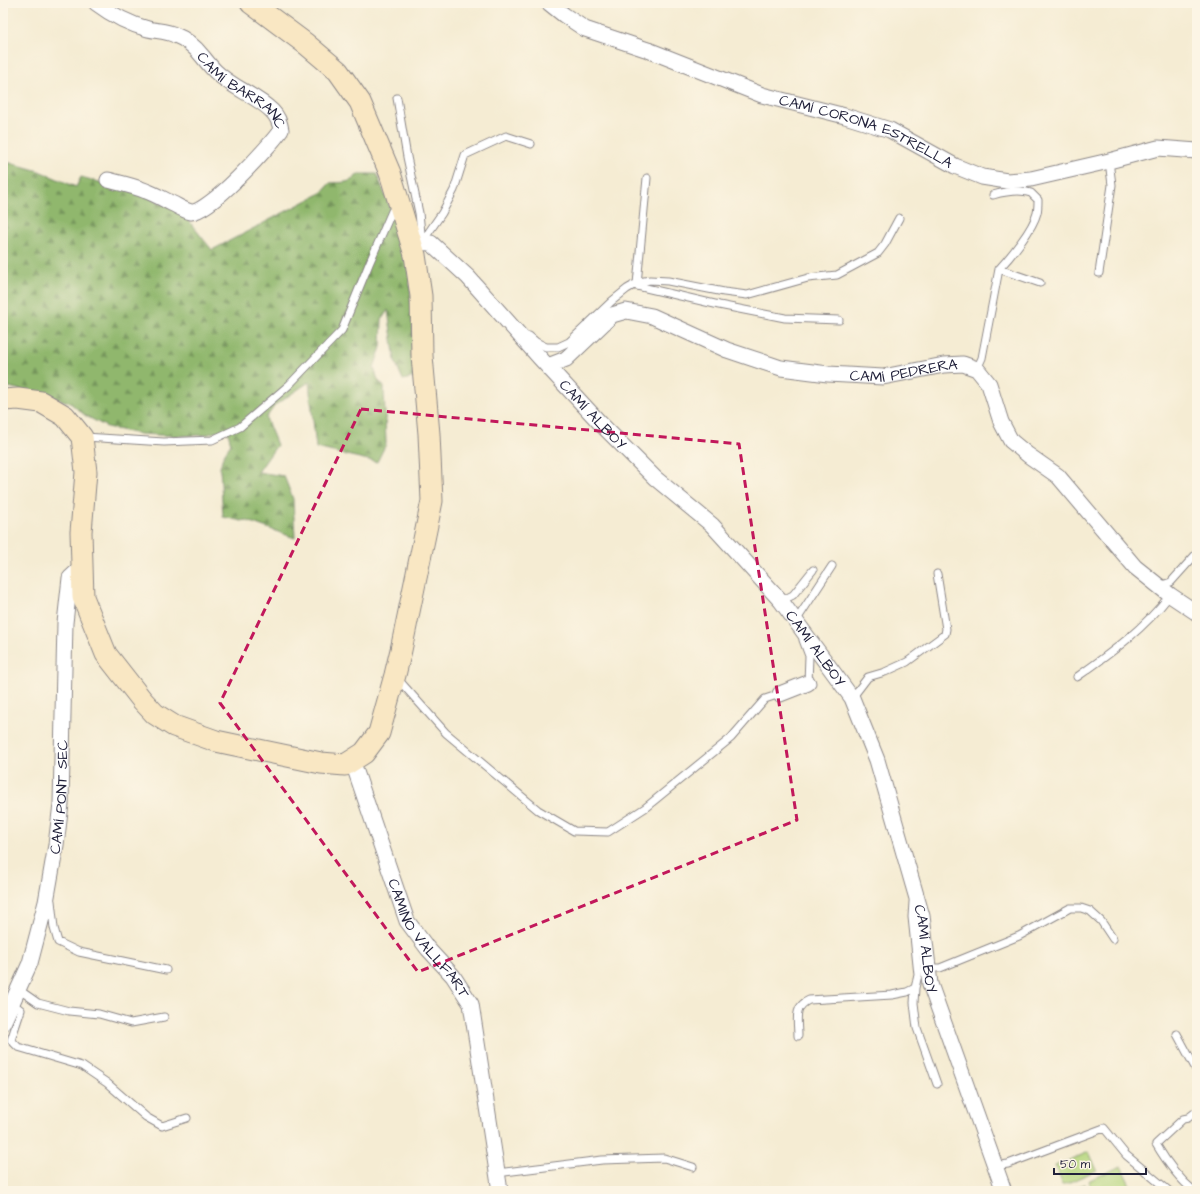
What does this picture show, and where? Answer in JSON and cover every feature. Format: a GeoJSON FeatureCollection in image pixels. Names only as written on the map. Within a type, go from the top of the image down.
{"type":"FeatureCollection","features":[{"type":"Feature","properties":{"kind":"main road"},"geometry":{"type":"LineString","coordinates":[[3,400],[18,399],[41,402],[65,416],[82,437],[86,472],[81,532],[82,597],[106,654],[142,700],[155,714],[174,726],[216,741],[322,763],[345,765],[364,753],[379,733],[395,675],[432,501],[429,434],[422,356],[421,296],[415,255],[416,242],[400,207],[390,173],[360,102],[338,72],[306,44],[251,3]]}},
{"type":"Feature","properties":{"kind":"street","name":"CAMÍ BARRANC"},"geometry":{"type":"LineString","coordinates":[[96,3],[130,24],[173,34],[187,41],[202,55],[215,71],[236,88],[262,102],[274,113],[280,122],[281,130],[272,143],[242,174],[201,209],[193,212],[184,210],[145,190],[108,180]]}},
{"type":"Feature","properties":{"kind":"street","name":"CAMÍ CORONA ESTRELLA"},"geometry":{"type":"LineString","coordinates":[[549,3],[585,29],[648,50],[762,95],[845,116],[890,130],[954,166],[982,177],[1007,181],[1031,179],[1109,162],[1158,148],[1197,151]]}},
{"type":"Feature","properties":{"kind":"street","name":"CAMÍ ALBOY"},"geometry":{"type":"LineString","coordinates":[[416,242],[431,243],[468,277],[601,424],[655,478],[712,525],[781,601],[852,698],[877,760],[922,916],[930,984],[1004,1191]]}},
{"type":"Feature","properties":{"kind":"street","name":"CAMÍ PEDRERA"},"geometry":{"type":"LineString","coordinates":[[548,366],[566,359],[612,315],[626,311],[652,316],[727,350],[781,368],[828,374],[883,377],[944,365],[963,364],[978,370],[989,384],[1001,422],[1011,441],[1058,476],[1135,568],[1197,613]]}},
{"type":"Feature","properties":{"kind":"street","name":"CAMÍ PONT SEC"},"geometry":{"type":"LineString","coordinates":[[3,1023],[8,1005],[19,988],[30,963],[49,885],[56,845],[61,804],[64,623],[70,578],[82,567]]}},
{"type":"Feature","properties":{"kind":"street"},"geometry":{"type":"LineString","coordinates":[[780,694],[808,683]]}},
{"type":"Feature","properties":{"kind":"street","name":"CAMINO VALLFART"},"geometry":{"type":"LineString","coordinates":[[352,760],[407,921],[428,949],[453,976],[470,1004],[500,1191]]}},
{"type":"Feature","properties":{"kind":"lane"},"geometry":{"type":"LineString","coordinates":[[397,98],[407,157],[419,213],[416,242]]}},
{"type":"Feature","properties":{"kind":"lane"},"geometry":{"type":"LineString","coordinates":[[416,242],[442,213],[454,190],[465,155],[506,136],[531,144]]}},
{"type":"Feature","properties":{"kind":"lane"},"geometry":{"type":"LineString","coordinates":[[1099,273],[1112,185],[1109,162]]}},
{"type":"Feature","properties":{"kind":"lane"},"geometry":{"type":"LineString","coordinates":[[635,285],[648,178]]}},
{"type":"Feature","properties":{"kind":"lane"},"geometry":{"type":"LineString","coordinates":[[978,370],[982,358],[999,268],[1007,261],[1032,225],[1037,212],[1038,200],[1032,194],[1020,191],[1002,192],[993,195]]}},
{"type":"Feature","properties":{"kind":"lane"},"geometry":{"type":"LineString","coordinates":[[82,437],[164,442],[212,440],[240,427],[289,385],[342,330],[368,264],[392,211],[400,207]]}},
{"type":"Feature","properties":{"kind":"lane"},"geometry":{"type":"LineString","coordinates":[[498,310],[536,342],[546,348],[558,347],[569,342],[612,301],[635,285],[650,280],[668,281],[747,295],[808,278],[837,275],[878,253],[885,244],[899,218]]}},
{"type":"Feature","properties":{"kind":"lane"},"geometry":{"type":"LineString","coordinates":[[999,268],[1040,283]]}},
{"type":"Feature","properties":{"kind":"lane"},"geometry":{"type":"LineString","coordinates":[[635,285],[719,305],[785,318],[839,320]]}},
{"type":"Feature","properties":{"kind":"lane"},"geometry":{"type":"LineString","coordinates":[[1077,677],[1117,649],[1157,612],[1165,590],[1197,553]]}},
{"type":"Feature","properties":{"kind":"lane"},"geometry":{"type":"LineString","coordinates":[[808,683],[809,656],[796,621],[832,566]]}},
{"type":"Feature","properties":{"kind":"lane"},"geometry":{"type":"LineString","coordinates":[[781,601],[793,595],[813,570]]}},
{"type":"Feature","properties":{"kind":"lane"},"geometry":{"type":"LineString","coordinates":[[852,698],[868,677],[885,672],[907,662],[945,634],[946,629],[937,574]]}},
{"type":"Feature","properties":{"kind":"lane"},"geometry":{"type":"LineString","coordinates":[[395,675],[446,733],[538,810],[574,831],[608,832],[645,808],[731,738],[766,699],[780,694]]}},
{"type":"Feature","properties":{"kind":"lane"},"geometry":{"type":"LineString","coordinates":[[49,885],[54,928],[58,942],[79,952],[166,970]]}},
{"type":"Feature","properties":{"kind":"lane"},"geometry":{"type":"LineString","coordinates":[[914,890],[912,917],[918,975],[914,1002],[917,1028],[937,1084]]}},
{"type":"Feature","properties":{"kind":"lane"},"geometry":{"type":"LineString","coordinates":[[928,968],[940,968],[1019,936],[1070,908],[1090,910],[1101,921],[1113,939]]}},
{"type":"Feature","properties":{"kind":"lane"},"geometry":{"type":"LineString","coordinates":[[19,988],[38,1003],[69,1011],[99,1014],[130,1023],[164,1017]]}},
{"type":"Feature","properties":{"kind":"lane"},"geometry":{"type":"LineString","coordinates":[[798,1036],[798,1010],[802,1003],[809,1000],[892,995],[907,992],[915,988]]}},
{"type":"Feature","properties":{"kind":"lane"},"geometry":{"type":"LineString","coordinates":[[8,1005],[21,1010],[11,1040],[18,1047],[82,1066],[107,1083],[146,1118],[162,1126],[188,1118]]}},
{"type":"Feature","properties":{"kind":"lane"},"geometry":{"type":"LineString","coordinates":[[1177,1034],[1197,1071]]}},
{"type":"Feature","properties":{"kind":"lane"},"geometry":{"type":"LineString","coordinates":[[1194,1191],[1166,1160],[1156,1144],[1182,1119],[1188,1118],[1197,1111]]}},
{"type":"Feature","properties":{"kind":"lane"},"geometry":{"type":"LineString","coordinates":[[994,1166],[1008,1164],[1104,1128],[1126,1155],[1169,1191]]}},
{"type":"Feature","properties":{"kind":"lane"},"geometry":{"type":"LineString","coordinates":[[497,1173],[610,1160],[664,1158],[693,1167]]}},
{"type":"Feature","properties":{"kind":"highlighted area"},"geometry":{"type":"Polygon","coordinates":[[[361,409],[739,444],[797,820],[418,972],[220,703],[361,409]]]}},
{"type":"Feature","properties":{"kind":"green space"},"geometry":{"type":"Polygon","coordinates":[[[3,161],[39,171],[76,187],[81,177],[146,195],[184,215],[212,250],[321,193],[330,183],[349,181],[358,174],[377,174],[408,254],[416,377],[403,380],[395,361],[388,310],[382,319],[381,347],[374,368],[378,380],[384,387],[386,444],[377,462],[316,448],[309,382],[275,405],[266,418],[277,445],[258,472],[284,476],[293,499],[295,538],[245,520],[242,521],[223,517],[220,468],[223,456],[231,444],[227,429],[205,435],[180,436],[139,434],[107,427],[86,416],[69,402],[9,387],[3,388],[3,161]]]}},
{"type":"Feature","properties":{"kind":"green space"},"geometry":{"type":"Polygon","coordinates":[[[1089,1152],[1097,1170],[1063,1185],[1055,1166],[1089,1152]]]}},
{"type":"Feature","properties":{"kind":"green space"},"geometry":{"type":"Polygon","coordinates":[[[1121,1166],[1130,1185],[1116,1191],[1093,1191],[1088,1181],[1121,1166]]]}},
{"type":"Feature","properties":{"kind":"green space"},"geometry":{"type":"Polygon","coordinates":[[[1084,1184],[1087,1191],[1066,1191],[1084,1184]]]}}]}
